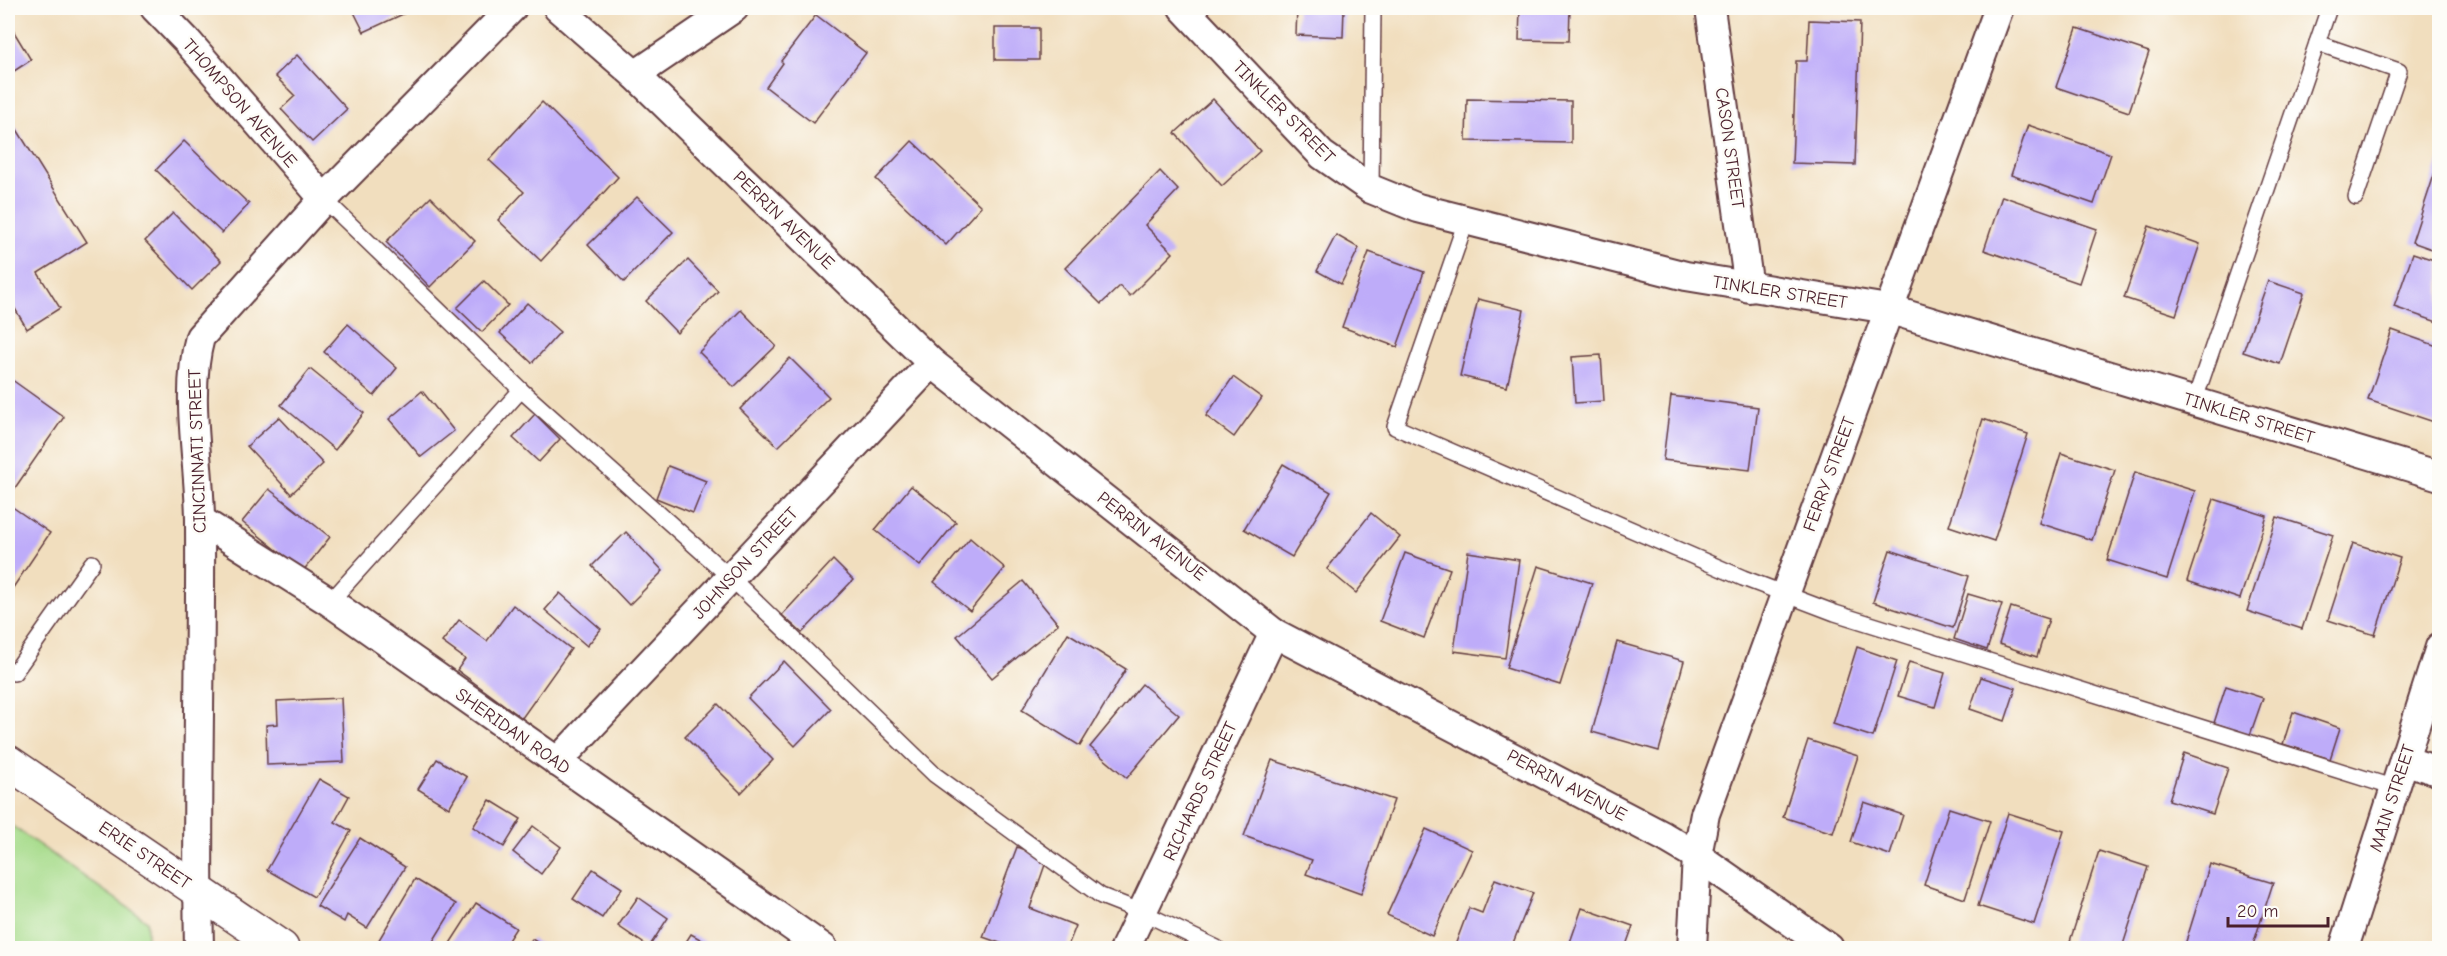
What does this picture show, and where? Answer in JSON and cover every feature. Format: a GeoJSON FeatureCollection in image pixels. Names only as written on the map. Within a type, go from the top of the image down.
{"type":"FeatureCollection","features":[{"type":"Feature","properties":{"kind":"street","name":"THOMPSON AVENUE"},"geometry":{"type":"LineString","coordinates":[[155,8],[188,41],[324,199]]}},
{"type":"Feature","properties":{"kind":"street","name":"CINCINNATI STREET"},"geometry":{"type":"LineString","coordinates":[[199,948],[197,892],[200,520],[192,364],[200,337],[324,199],[512,8]]}},
{"type":"Feature","properties":{"kind":"street","name":"PERRIN AVENUE"},"geometry":{"type":"LineString","coordinates":[[558,8],[635,75],[932,363],[1275,633],[1697,856],[1829,948]]}},
{"type":"Feature","properties":{"kind":"street"},"geometry":{"type":"LineString","coordinates":[[635,75],[734,8]]}},
{"type":"Feature","properties":{"kind":"street","name":"TINKLER STREET"},"geometry":{"type":"LineString","coordinates":[[1184,8],[1322,155],[1371,189],[1418,208],[1686,276],[1888,309],[2439,476]]}},
{"type":"Feature","properties":{"kind":"street","name":"CASON STREET"},"geometry":{"type":"LineString","coordinates":[[1710,8],[1749,288]]}},
{"type":"Feature","properties":{"kind":"street","name":"FERRY STREET"},"geometry":{"type":"LineString","coordinates":[[1692,948],[1697,856],[1705,814],[1999,8]]}},
{"type":"Feature","properties":{"kind":"street","name":"JOHNSON STREET"},"geometry":{"type":"LineString","coordinates":[[557,762],[932,363]]}},
{"type":"Feature","properties":{"kind":"street","name":"SHERIDAN ROAD"},"geometry":{"type":"LineString","coordinates":[[200,520],[330,602],[823,948]]}},
{"type":"Feature","properties":{"kind":"street","name":"RICHARDS STREET"},"geometry":{"type":"LineString","coordinates":[[1125,948],[1275,633]]}},
{"type":"Feature","properties":{"kind":"street","name":"MAIN STREET"},"geometry":{"type":"LineString","coordinates":[[2344,948],[2439,647]]}},
{"type":"Feature","properties":{"kind":"street"},"geometry":{"type":"LineString","coordinates":[[2404,760],[2439,772]]}},
{"type":"Feature","properties":{"kind":"street","name":"ERIE STREET"},"geometry":{"type":"LineString","coordinates":[[8,762],[282,948]]}},
{"type":"Feature","properties":{"kind":"lane"},"geometry":{"type":"LineString","coordinates":[[1371,189],[1373,8]]}},
{"type":"Feature","properties":{"kind":"lane"},"geometry":{"type":"LineString","coordinates":[[2194,402],[2329,8]]}},
{"type":"Feature","properties":{"kind":"lane"},"geometry":{"type":"LineString","coordinates":[[2317,43],[2399,71],[2356,197]]}},
{"type":"Feature","properties":{"kind":"lane"},"geometry":{"type":"LineString","coordinates":[[324,199],[521,390],[731,578],[934,775],[1101,896],[1142,912],[1216,948]]}},
{"type":"Feature","properties":{"kind":"lane"},"geometry":{"type":"LineString","coordinates":[[1466,221],[1395,427],[1785,594],[1846,616],[2395,788]]}},
{"type":"Feature","properties":{"kind":"lane"},"geometry":{"type":"LineString","coordinates":[[330,602],[521,390]]}},
{"type":"Feature","properties":{"kind":"lane"},"geometry":{"type":"LineString","coordinates":[[8,669],[14,673],[92,563]]}},
{"type":"Feature","properties":{"kind":"green space"},"geometry":{"type":"Polygon","coordinates":[[[8,823],[147,921],[147,948],[8,948],[8,823]]]}},
{"type":"Feature","properties":{"kind":"building"},"geometry":{"type":"Polygon","coordinates":[[[352,8],[416,8],[364,32],[352,8]]]}},
{"type":"Feature","properties":{"kind":"building"},"geometry":{"type":"Polygon","coordinates":[[[1297,8],[1344,8],[1343,37],[1296,35],[1297,8]]]}},
{"type":"Feature","properties":{"kind":"building"},"geometry":{"type":"Polygon","coordinates":[[[1520,8],[1570,8],[1569,41],[1519,40],[1520,8]]]}},
{"type":"Feature","properties":{"kind":"building"},"geometry":{"type":"Polygon","coordinates":[[[816,15],[866,53],[813,123],[766,87],[783,63],[781,61],[816,15]]]}},
{"type":"Feature","properties":{"kind":"building"},"geometry":{"type":"Polygon","coordinates":[[[1809,20],[1860,22],[1855,165],[1792,163],[1796,61],[1807,61],[1809,20]]]}},
{"type":"Feature","properties":{"kind":"building"},"geometry":{"type":"Polygon","coordinates":[[[8,22],[31,60],[8,75],[8,22]]]}},
{"type":"Feature","properties":{"kind":"building"},"geometry":{"type":"Polygon","coordinates":[[[995,28],[1039,28],[1039,60],[995,60],[995,28]]]}},
{"type":"Feature","properties":{"kind":"building"},"geometry":{"type":"Polygon","coordinates":[[[2077,28],[2149,52],[2129,112],[2056,87],[2077,28]]]}},
{"type":"Feature","properties":{"kind":"building"},"geometry":{"type":"Polygon","coordinates":[[[297,55],[347,109],[312,142],[281,109],[295,96],[275,76],[297,55]]]}},
{"type":"Feature","properties":{"kind":"building"},"geometry":{"type":"Polygon","coordinates":[[[1213,99],[1260,151],[1222,186],[1175,133],[1213,99]]]}},
{"type":"Feature","properties":{"kind":"building"},"geometry":{"type":"Polygon","coordinates":[[[1467,99],[1571,101],[1571,143],[1466,141],[1467,99]]]}},
{"type":"Feature","properties":{"kind":"building"},"geometry":{"type":"Polygon","coordinates":[[[542,102],[618,177],[541,261],[498,220],[524,192],[489,160],[542,102]]]}},
{"type":"Feature","properties":{"kind":"building"},"geometry":{"type":"Polygon","coordinates":[[[8,115],[87,242],[38,273],[60,308],[27,329],[8,297],[8,115]]]}},
{"type":"Feature","properties":{"kind":"building"},"geometry":{"type":"Polygon","coordinates":[[[2028,125],[2111,154],[2094,204],[2011,175],[2028,125]]]}},
{"type":"Feature","properties":{"kind":"building"},"geometry":{"type":"Polygon","coordinates":[[[184,141],[249,204],[222,233],[156,170],[184,141]]]}},
{"type":"Feature","properties":{"kind":"building"},"geometry":{"type":"Polygon","coordinates":[[[912,141],[981,206],[946,245],[876,179],[912,141]]]}},
{"type":"Feature","properties":{"kind":"building"},"geometry":{"type":"Polygon","coordinates":[[[2440,160],[2440,252],[2412,242],[2440,160]]]}},
{"type":"Feature","properties":{"kind":"building"},"geometry":{"type":"Polygon","coordinates":[[[1160,171],[1178,190],[1145,225],[1173,253],[1130,296],[1120,286],[1101,304],[1065,268],[1160,171]]]}},
{"type":"Feature","properties":{"kind":"building"},"geometry":{"type":"Polygon","coordinates":[[[2002,196],[2097,229],[2079,283],[1984,250],[2002,196]]]}},
{"type":"Feature","properties":{"kind":"building"},"geometry":{"type":"Polygon","coordinates":[[[431,197],[475,241],[430,287],[386,242],[431,197]]]}},
{"type":"Feature","properties":{"kind":"building"},"geometry":{"type":"Polygon","coordinates":[[[637,197],[673,232],[624,282],[588,245],[637,197]]]}},
{"type":"Feature","properties":{"kind":"building"},"geometry":{"type":"Polygon","coordinates":[[[173,213],[221,261],[192,290],[145,241],[173,213]]]}},
{"type":"Feature","properties":{"kind":"building"},"geometry":{"type":"Polygon","coordinates":[[[2149,226],[2200,244],[2176,315],[2124,298],[2149,226]]]}},
{"type":"Feature","properties":{"kind":"building"},"geometry":{"type":"Polygon","coordinates":[[[1336,235],[1359,248],[1341,284],[1317,271],[1336,235]]]}},
{"type":"Feature","properties":{"kind":"building"},"geometry":{"type":"Polygon","coordinates":[[[1369,252],[1424,272],[1397,347],[1342,327],[1369,252]]]}},
{"type":"Feature","properties":{"kind":"building"},"geometry":{"type":"Polygon","coordinates":[[[2413,253],[2440,262],[2440,323],[2394,307],[2413,253]]]}},
{"type":"Feature","properties":{"kind":"building"},"geometry":{"type":"Polygon","coordinates":[[[688,260],[718,291],[677,333],[646,301],[688,260]]]}},
{"type":"Feature","properties":{"kind":"building"},"geometry":{"type":"Polygon","coordinates":[[[484,281],[508,305],[482,332],[457,308],[484,281]]]}},
{"type":"Feature","properties":{"kind":"building"},"geometry":{"type":"Polygon","coordinates":[[[2268,281],[2304,293],[2280,364],[2243,352],[2268,281]]]}},
{"type":"Feature","properties":{"kind":"building"},"geometry":{"type":"Polygon","coordinates":[[[1478,299],[1524,310],[1507,387],[1460,376],[1478,299]]]}},
{"type":"Feature","properties":{"kind":"building"},"geometry":{"type":"Polygon","coordinates":[[[527,303],[560,332],[532,363],[500,333],[527,303]]]}},
{"type":"Feature","properties":{"kind":"building"},"geometry":{"type":"Polygon","coordinates":[[[741,310],[776,346],[734,387],[699,352],[741,310]]]}},
{"type":"Feature","properties":{"kind":"building"},"geometry":{"type":"Polygon","coordinates":[[[348,324],[397,368],[374,396],[324,352],[348,324]]]}},
{"type":"Feature","properties":{"kind":"building"},"geometry":{"type":"Polygon","coordinates":[[[2392,330],[2440,347],[2440,424],[2368,400],[2392,330]]]}},
{"type":"Feature","properties":{"kind":"building"},"geometry":{"type":"Polygon","coordinates":[[[1601,355],[1604,401],[1575,403],[1572,357],[1601,355]]]}},
{"type":"Feature","properties":{"kind":"building"},"geometry":{"type":"Polygon","coordinates":[[[790,358],[829,397],[778,447],[740,409],[790,358]]]}},
{"type":"Feature","properties":{"kind":"building"},"geometry":{"type":"Polygon","coordinates":[[[310,369],[364,413],[335,450],[281,405],[310,369]]]}},
{"type":"Feature","properties":{"kind":"building"},"geometry":{"type":"Polygon","coordinates":[[[8,377],[64,417],[8,498],[8,377]]]}},
{"type":"Feature","properties":{"kind":"building"},"geometry":{"type":"Polygon","coordinates":[[[1233,377],[1262,398],[1234,437],[1206,416],[1233,377]]]}},
{"type":"Feature","properties":{"kind":"building"},"geometry":{"type":"Polygon","coordinates":[[[422,391],[454,431],[421,457],[389,419],[422,391]]]}},
{"type":"Feature","properties":{"kind":"building"},"geometry":{"type":"Polygon","coordinates":[[[1671,396],[1758,407],[1750,470],[1663,460],[1671,396]]]}},
{"type":"Feature","properties":{"kind":"building"},"geometry":{"type":"Polygon","coordinates":[[[535,414],[560,439],[539,462],[513,438],[535,414]]]}},
{"type":"Feature","properties":{"kind":"building"},"geometry":{"type":"Polygon","coordinates":[[[279,417],[323,464],[291,494],[247,446],[279,417]]]}},
{"type":"Feature","properties":{"kind":"building"},"geometry":{"type":"Polygon","coordinates":[[[1983,419],[2028,434],[1994,541],[1949,526],[1983,419]]]}},
{"type":"Feature","properties":{"kind":"building"},"geometry":{"type":"Polygon","coordinates":[[[2061,453],[2115,470],[2092,540],[2039,523],[2061,453]]]}},
{"type":"Feature","properties":{"kind":"building"},"geometry":{"type":"Polygon","coordinates":[[[1283,464],[1331,492],[1292,557],[1244,529],[1283,464]]]}},
{"type":"Feature","properties":{"kind":"building"},"geometry":{"type":"Polygon","coordinates":[[[668,466],[706,481],[693,513],[656,498],[668,466]]]}},
{"type":"Feature","properties":{"kind":"building"},"geometry":{"type":"Polygon","coordinates":[[[2135,472],[2195,491],[2167,579],[2107,560],[2135,472]]]}},
{"type":"Feature","properties":{"kind":"building"},"geometry":{"type":"Polygon","coordinates":[[[911,486],[956,522],[920,566],[875,530],[911,486]]]}},
{"type":"Feature","properties":{"kind":"building"},"geometry":{"type":"Polygon","coordinates":[[[269,489],[330,537],[303,571],[242,522],[269,489]]]}},
{"type":"Feature","properties":{"kind":"building"},"geometry":{"type":"Polygon","coordinates":[[[2214,499],[2267,516],[2240,599],[2187,581],[2214,499]]]}},
{"type":"Feature","properties":{"kind":"building"},"geometry":{"type":"Polygon","coordinates":[[[8,504],[50,533],[8,595],[8,504]]]}},
{"type":"Feature","properties":{"kind":"building"},"geometry":{"type":"Polygon","coordinates":[[[1371,513],[1400,537],[1356,593],[1327,569],[1371,513]]]}},
{"type":"Feature","properties":{"kind":"building"},"geometry":{"type":"Polygon","coordinates":[[[2277,517],[2333,535],[2302,629],[2247,611],[2277,517]]]}},
{"type":"Feature","properties":{"kind":"building"},"geometry":{"type":"Polygon","coordinates":[[[626,532],[663,571],[629,605],[592,566],[626,532]]]}},
{"type":"Feature","properties":{"kind":"building"},"geometry":{"type":"Polygon","coordinates":[[[970,538],[1005,568],[970,611],[934,582],[970,538]]]}},
{"type":"Feature","properties":{"kind":"building"},"geometry":{"type":"Polygon","coordinates":[[[2353,543],[2400,558],[2375,635],[2328,620],[2353,543]]]}},
{"type":"Feature","properties":{"kind":"building"},"geometry":{"type":"Polygon","coordinates":[[[1890,550],[1969,576],[1953,628],[1873,602],[1890,550]]]}},
{"type":"Feature","properties":{"kind":"building"},"geometry":{"type":"Polygon","coordinates":[[[1468,552],[1519,560],[1505,658],[1454,651],[1468,552]]]}},
{"type":"Feature","properties":{"kind":"building"},"geometry":{"type":"Polygon","coordinates":[[[1405,553],[1450,569],[1424,638],[1380,621],[1405,553]]]}},
{"type":"Feature","properties":{"kind":"building"},"geometry":{"type":"Polygon","coordinates":[[[833,560],[853,580],[802,633],[782,615],[833,560]]]}},
{"type":"Feature","properties":{"kind":"building"},"geometry":{"type":"Polygon","coordinates":[[[1538,566],[1592,583],[1560,685],[1506,668],[1538,566]]]}},
{"type":"Feature","properties":{"kind":"building"},"geometry":{"type":"Polygon","coordinates":[[[1023,581],[1058,624],[992,678],[957,636],[1023,581]]]}},
{"type":"Feature","properties":{"kind":"building"},"geometry":{"type":"Polygon","coordinates":[[[560,593],[601,629],[587,646],[545,610],[560,593]]]}},
{"type":"Feature","properties":{"kind":"building"},"geometry":{"type":"Polygon","coordinates":[[[1968,594],[2002,604],[1987,650],[1954,639],[1968,594]]]}},
{"type":"Feature","properties":{"kind":"building"},"geometry":{"type":"Polygon","coordinates":[[[513,605],[571,649],[522,718],[457,670],[465,659],[442,642],[459,620],[487,641],[513,605]]]}},
{"type":"Feature","properties":{"kind":"building"},"geometry":{"type":"Polygon","coordinates":[[[2011,607],[2049,619],[2037,657],[1999,644],[2011,607]]]}},
{"type":"Feature","properties":{"kind":"building"},"geometry":{"type":"Polygon","coordinates":[[[1068,633],[1126,669],[1080,746],[1022,710],[1068,633]]]}},
{"type":"Feature","properties":{"kind":"building"},"geometry":{"type":"Polygon","coordinates":[[[1617,642],[1684,661],[1659,751],[1592,732],[1617,642]]]}},
{"type":"Feature","properties":{"kind":"building"},"geometry":{"type":"Polygon","coordinates":[[[1857,647],[1897,661],[1873,737],[1833,724],[1857,647]]]}},
{"type":"Feature","properties":{"kind":"building"},"geometry":{"type":"Polygon","coordinates":[[[784,661],[831,709],[795,746],[748,698],[784,661]]]}},
{"type":"Feature","properties":{"kind":"building"},"geometry":{"type":"Polygon","coordinates":[[[1909,662],[1945,673],[1935,707],[1898,696],[1909,662]]]}},
{"type":"Feature","properties":{"kind":"building"},"geometry":{"type":"Polygon","coordinates":[[[1981,677],[2016,688],[2005,721],[1970,709],[1981,677]]]}},
{"type":"Feature","properties":{"kind":"building"},"geometry":{"type":"Polygon","coordinates":[[[1142,684],[1179,715],[1127,778],[1090,747],[1142,684]]]}},
{"type":"Feature","properties":{"kind":"building"},"geometry":{"type":"Polygon","coordinates":[[[2226,686],[2263,698],[2250,735],[2214,723],[2226,686]]]}},
{"type":"Feature","properties":{"kind":"building"},"geometry":{"type":"Polygon","coordinates":[[[341,698],[344,762],[267,765],[266,725],[278,724],[277,701],[341,698]]]}},
{"type":"Feature","properties":{"kind":"building"},"geometry":{"type":"Polygon","coordinates":[[[718,704],[773,760],[741,793],[685,737],[718,704]]]}},
{"type":"Feature","properties":{"kind":"building"},"geometry":{"type":"Polygon","coordinates":[[[2293,712],[2340,728],[2330,759],[2283,744],[2293,712]]]}},
{"type":"Feature","properties":{"kind":"building"},"geometry":{"type":"Polygon","coordinates":[[[1808,740],[1858,756],[1833,833],[1783,817],[1808,740]]]}},
{"type":"Feature","properties":{"kind":"building"},"geometry":{"type":"Polygon","coordinates":[[[2184,753],[2228,768],[2213,814],[2169,800],[2184,753]]]}},
{"type":"Feature","properties":{"kind":"building"},"geometry":{"type":"Polygon","coordinates":[[[437,759],[467,777],[449,808],[418,789],[437,759]]]}},
{"type":"Feature","properties":{"kind":"building"},"geometry":{"type":"Polygon","coordinates":[[[1272,760],[1394,800],[1361,894],[1306,874],[1312,860],[1244,836],[1272,760]]]}},
{"type":"Feature","properties":{"kind":"building"},"geometry":{"type":"Polygon","coordinates":[[[319,779],[349,796],[335,822],[351,831],[314,897],[267,870],[319,779]]]}},
{"type":"Feature","properties":{"kind":"building"},"geometry":{"type":"Polygon","coordinates":[[[490,800],[521,819],[504,847],[473,827],[490,800]]]}},
{"type":"Feature","properties":{"kind":"building"},"geometry":{"type":"Polygon","coordinates":[[[1864,802],[1903,815],[1890,855],[1851,842],[1864,802]]]}},
{"type":"Feature","properties":{"kind":"building"},"geometry":{"type":"Polygon","coordinates":[[[1949,808],[1990,821],[1965,899],[1924,885],[1949,808]]]}},
{"type":"Feature","properties":{"kind":"building"},"geometry":{"type":"Polygon","coordinates":[[[2008,813],[2064,831],[2034,924],[1978,906],[2008,813]]]}},
{"type":"Feature","properties":{"kind":"building"},"geometry":{"type":"Polygon","coordinates":[[[533,826],[561,847],[541,874],[513,852],[533,826]]]}},
{"type":"Feature","properties":{"kind":"building"},"geometry":{"type":"Polygon","coordinates":[[[1426,829],[1472,850],[1432,936],[1387,915],[1426,829]]]}},
{"type":"Feature","properties":{"kind":"building"},"geometry":{"type":"Polygon","coordinates":[[[360,838],[405,867],[367,928],[347,915],[344,922],[317,906],[360,838]]]}},
{"type":"Feature","properties":{"kind":"building"},"geometry":{"type":"Polygon","coordinates":[[[1017,847],[1047,859],[1030,908],[1076,926],[1067,948],[1014,948],[983,937],[1017,847]]]}},
{"type":"Feature","properties":{"kind":"building"},"geometry":{"type":"Polygon","coordinates":[[[2099,851],[2148,867],[2122,948],[2094,948],[2070,941],[2099,851]]]}},
{"type":"Feature","properties":{"kind":"building"},"geometry":{"type":"Polygon","coordinates":[[[2210,864],[2273,883],[2252,948],[2184,948],[2210,864]]]}},
{"type":"Feature","properties":{"kind":"building"},"geometry":{"type":"Polygon","coordinates":[[[593,869],[622,888],[602,918],[573,899],[593,869]]]}},
{"type":"Feature","properties":{"kind":"building"},"geometry":{"type":"Polygon","coordinates":[[[415,879],[456,904],[429,948],[386,948],[377,943],[415,879]]]}},
{"type":"Feature","properties":{"kind":"building"},"geometry":{"type":"Polygon","coordinates":[[[1495,879],[1533,893],[1511,948],[1454,948],[1469,908],[1482,913],[1495,879]]]}},
{"type":"Feature","properties":{"kind":"building"},"geometry":{"type":"Polygon","coordinates":[[[638,897],[668,918],[649,947],[618,926],[638,897]]]}},
{"type":"Feature","properties":{"kind":"building"},"geometry":{"type":"Polygon","coordinates":[[[476,903],[516,928],[503,948],[447,948],[476,903]]]}},
{"type":"Feature","properties":{"kind":"building"},"geometry":{"type":"Polygon","coordinates":[[[1582,908],[1633,926],[1625,948],[1568,948],[1582,908]]]}},
{"type":"Feature","properties":{"kind":"building"},"geometry":{"type":"Polygon","coordinates":[[[691,934],[716,948],[682,948],[691,934]]]}},
{"type":"Feature","properties":{"kind":"building"},"geometry":{"type":"Polygon","coordinates":[[[532,939],[546,948],[525,948],[532,939]]]}}]}
